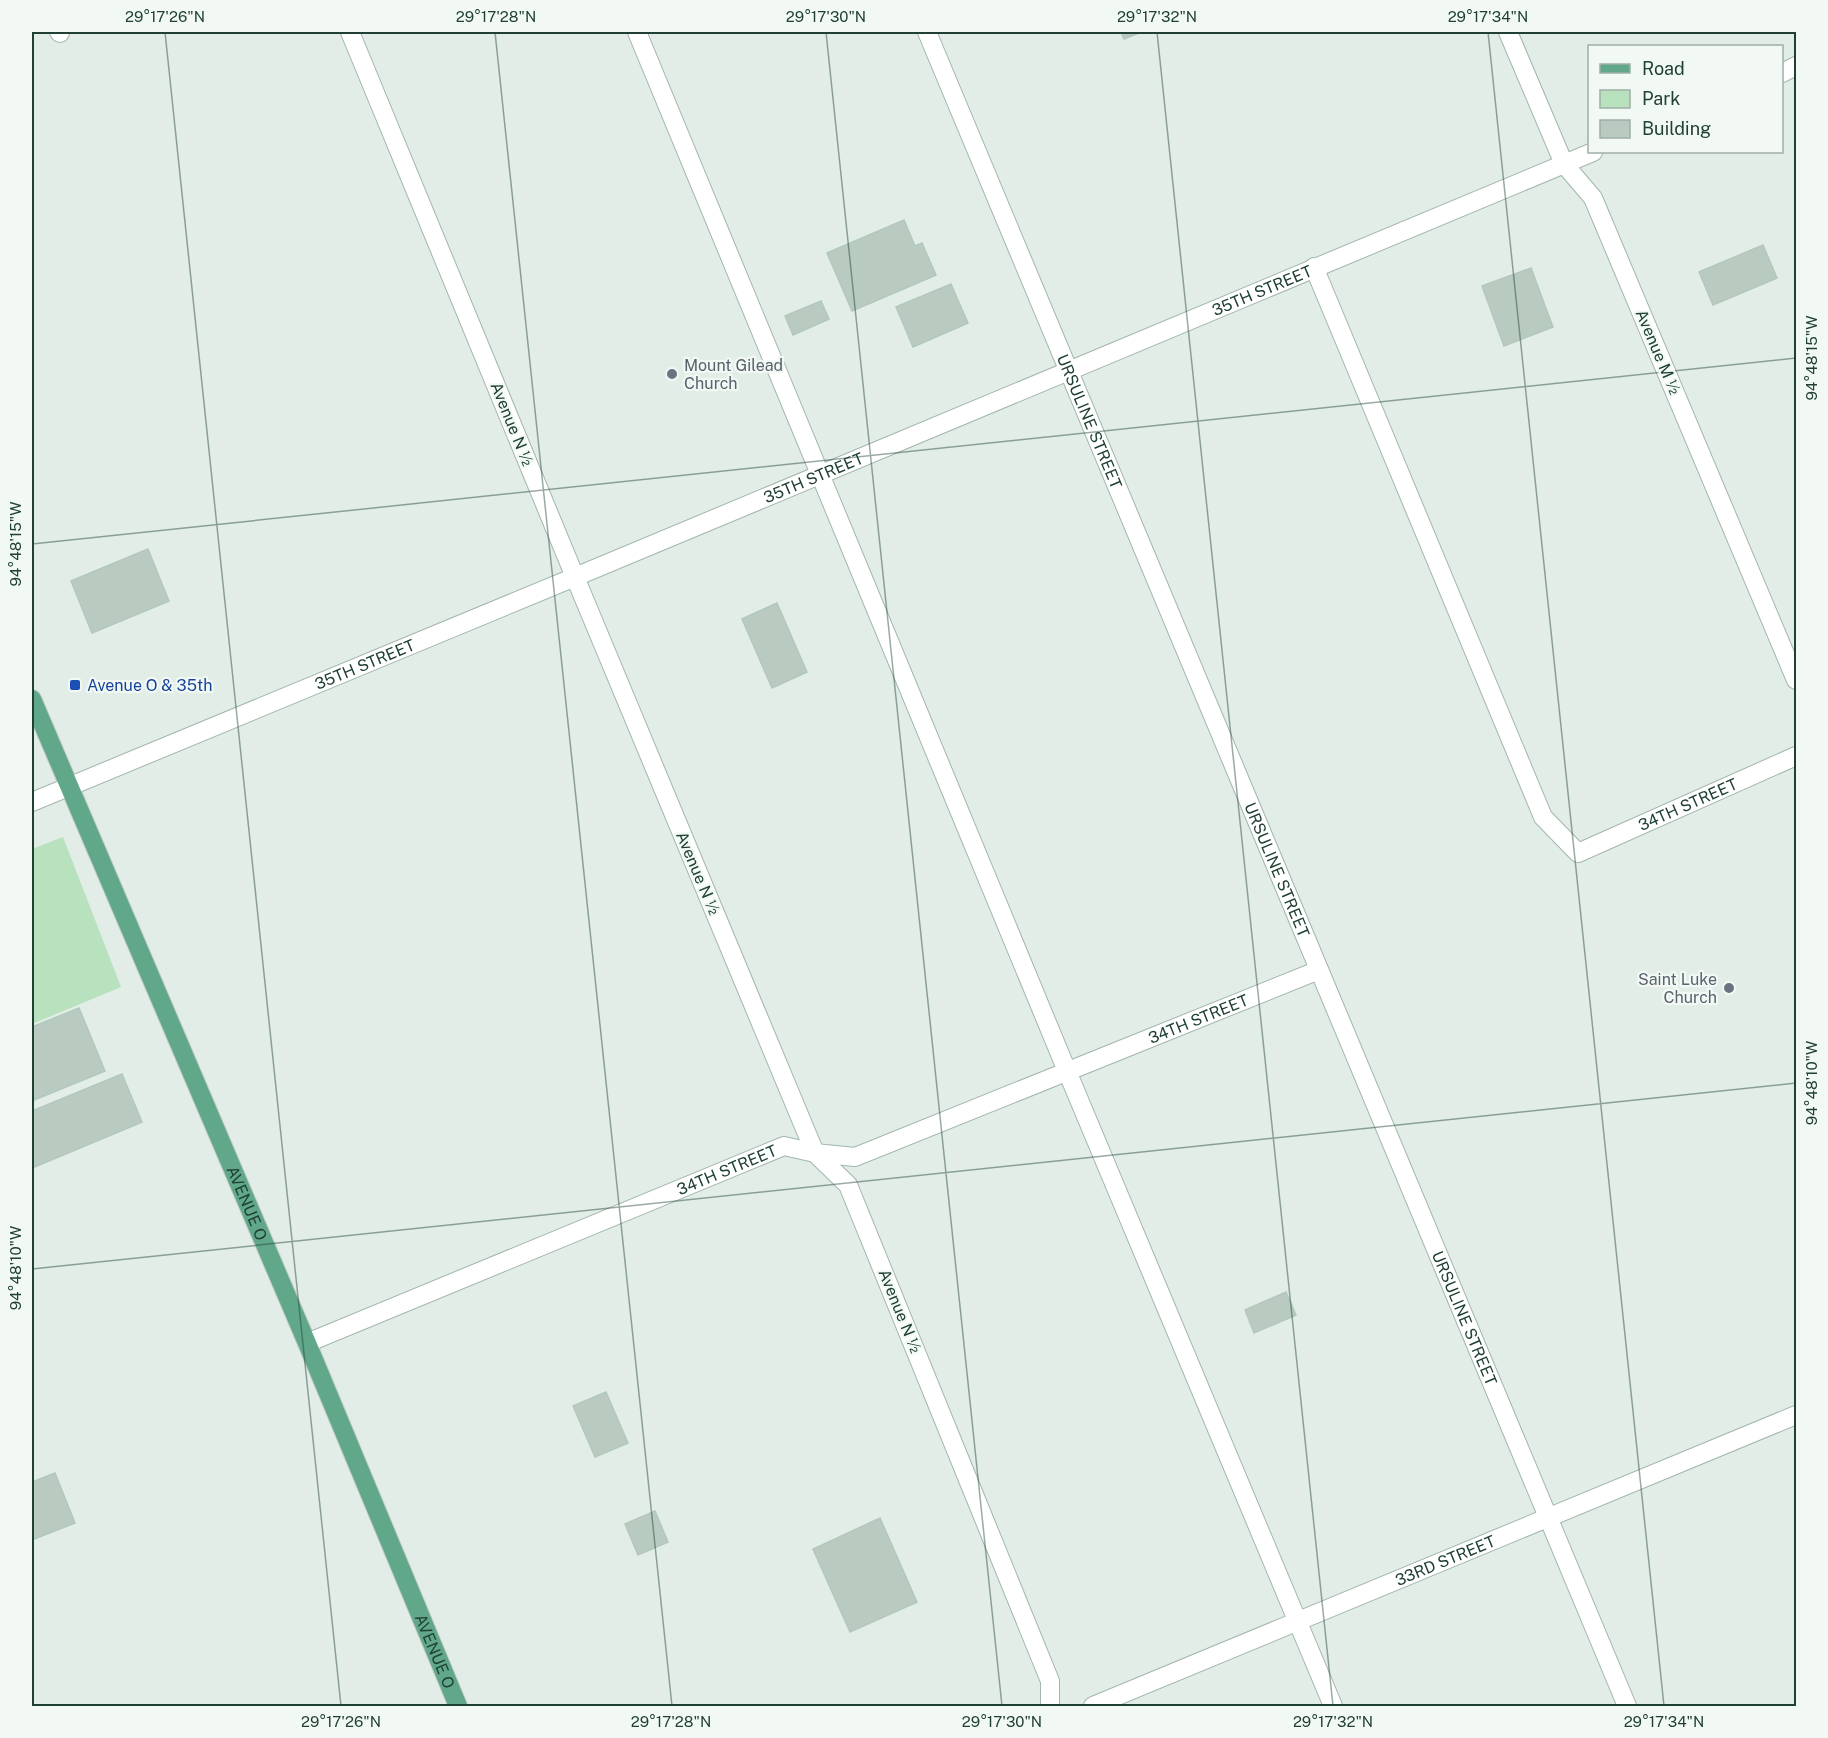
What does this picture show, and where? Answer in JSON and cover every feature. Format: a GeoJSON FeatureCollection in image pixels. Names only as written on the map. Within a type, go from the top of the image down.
{"type":"FeatureCollection","features":[{"type":"Feature","properties":{"kind":"main road","name":"AVENUE O"},"geometry":{"type":"LineString","coordinates":[[32,699],[307,1343],[458,1707]]}},
{"type":"Feature","properties":{"kind":"street","name":"Avenue N ½"},"geometry":{"type":"LineString","coordinates":[[350,32],[815,1153],[848,1185],[1050,1681],[1050,1707]]}},
{"type":"Feature","properties":{"kind":"street"},"geometry":{"type":"LineString","coordinates":[[637,32],[1067,1071],[1334,1707]]}},
{"type":"Feature","properties":{"kind":"street","name":"URSULINE STREET"},"geometry":{"type":"LineString","coordinates":[[927,32],[1627,1707]]}},
{"type":"Feature","properties":{"kind":"street","name":"Avenue M ½"},"geometry":{"type":"LineString","coordinates":[[1508,32],[1564,164],[1593,198],[1797,680]]}},
{"type":"Feature","properties":{"kind":"street"},"geometry":{"type":"LineString","coordinates":[[1783,73],[1797,66]]}},
{"type":"Feature","properties":{"kind":"street","name":"35TH STREET"},"geometry":{"type":"LineString","coordinates":[[32,802],[1591,153]]}},
{"type":"Feature","properties":{"kind":"street","name":"34TH STREET"},"geometry":{"type":"LineString","coordinates":[[1314,267],[1543,817],[1578,853],[1797,756]]}},
{"type":"Feature","properties":{"kind":"street","name":"34TH STREET"},"geometry":{"type":"LineString","coordinates":[[307,1343],[784,1146],[815,1153],[855,1157],[1318,970]]}},
{"type":"Feature","properties":{"kind":"street","name":"33RD STREET"},"geometry":{"type":"LineString","coordinates":[[1093,1707],[1797,1415]]}},
{"type":"Feature","properties":{"kind":"green space"},"geometry":{"type":"Polygon","coordinates":[[[63,837],[121,987],[32,1024],[32,849],[63,837]]]}},
{"type":"Feature","properties":{"kind":"building"},"geometry":{"type":"Polygon","coordinates":[[[1121,32],[1139,32],[1139,33],[1124,39],[1121,32]]]}},
{"type":"Feature","properties":{"kind":"building"},"geometry":{"type":"Polygon","coordinates":[[[904,220],[915,246],[922,243],[936,275],[852,311],[827,253],[904,220]]]}},
{"type":"Feature","properties":{"kind":"building"},"geometry":{"type":"Polygon","coordinates":[[[1763,245],[1777,278],[1713,305],[1699,272],[1763,245]]]}},
{"type":"Feature","properties":{"kind":"building"},"geometry":{"type":"Polygon","coordinates":[[[1531,268],[1553,327],[1504,346],[1482,286],[1531,268]]]}},
{"type":"Feature","properties":{"kind":"building"},"geometry":{"type":"Polygon","coordinates":[[[951,284],[968,323],[913,347],[896,307],[951,284]]]}},
{"type":"Feature","properties":{"kind":"building"},"geometry":{"type":"Polygon","coordinates":[[[821,301],[829,319],[793,335],[785,316],[821,301]]]}},
{"type":"Feature","properties":{"kind":"building"},"geometry":{"type":"Polygon","coordinates":[[[148,549],[169,601],[92,633],[71,581],[148,549]]]}},
{"type":"Feature","properties":{"kind":"building"},"geometry":{"type":"Polygon","coordinates":[[[777,603],[807,672],[772,688],[742,619],[777,603]]]}},
{"type":"Feature","properties":{"kind":"building"},"geometry":{"type":"Polygon","coordinates":[[[79,1008],[105,1071],[32,1101],[32,1027],[79,1008]]]}},
{"type":"Feature","properties":{"kind":"building"},"geometry":{"type":"Polygon","coordinates":[[[122,1074],[142,1122],[32,1168],[32,1111],[122,1074]]]}},
{"type":"Feature","properties":{"kind":"building"},"geometry":{"type":"Polygon","coordinates":[[[1286,1292],[1296,1315],[1254,1333],[1245,1310],[1286,1292]]]}},
{"type":"Feature","properties":{"kind":"building"},"geometry":{"type":"Polygon","coordinates":[[[606,1392],[628,1443],[595,1457],[573,1406],[606,1392]]]}},
{"type":"Feature","properties":{"kind":"building"},"geometry":{"type":"Polygon","coordinates":[[[55,1473],[75,1523],[32,1540],[32,1482],[55,1473]]]}},
{"type":"Feature","properties":{"kind":"building"},"geometry":{"type":"Polygon","coordinates":[[[655,1511],[668,1542],[638,1555],[625,1524],[655,1511]]]}},
{"type":"Feature","properties":{"kind":"building"},"geometry":{"type":"Polygon","coordinates":[[[880,1518],[917,1602],[850,1632],[813,1549],[880,1518]]]}},
{"type":"Feature","properties":{"kind":"place","name":"Mount Gilead Church"},"geometry":{"type":"Point","coordinates":[672,374]}},
{"type":"Feature","properties":{"kind":"place","name":"Avenue O & 35th"},"geometry":{"type":"Point","coordinates":[75,685]}},
{"type":"Feature","properties":{"kind":"place","name":"Saint Luke Church"},"geometry":{"type":"Point","coordinates":[1729,988]}}]}
